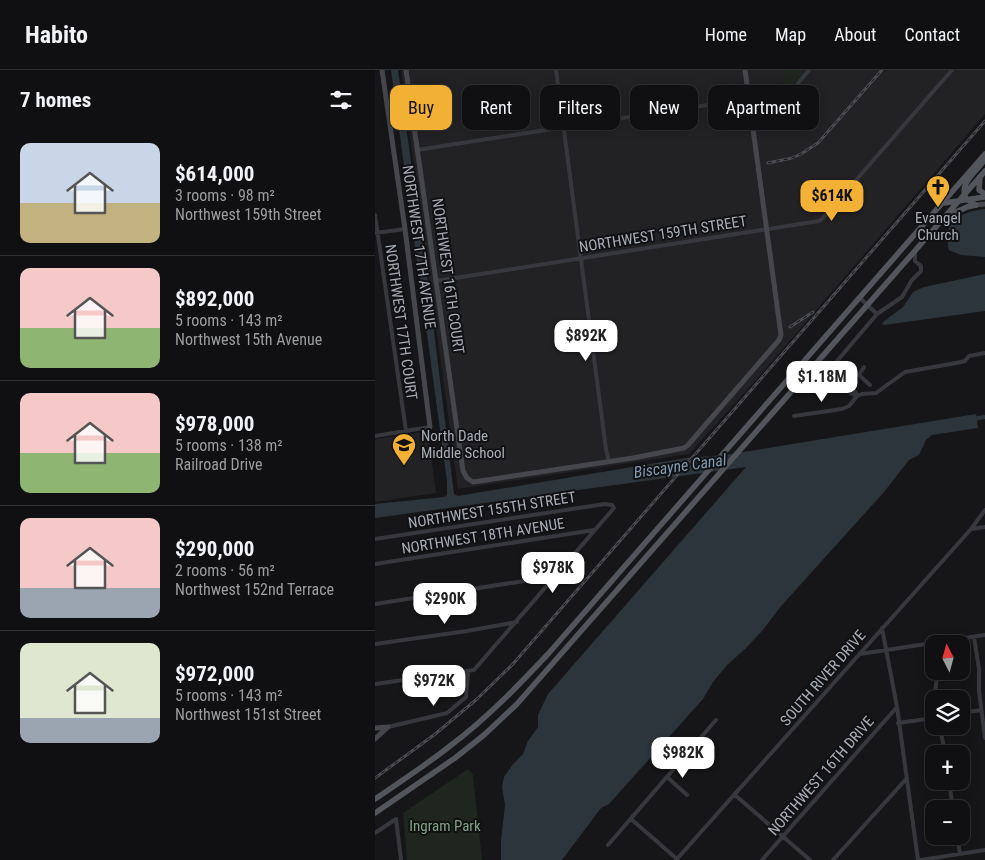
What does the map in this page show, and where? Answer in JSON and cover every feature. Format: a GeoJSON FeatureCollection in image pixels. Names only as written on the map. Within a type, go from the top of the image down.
{"type":"FeatureCollection","features":[{"type":"Feature","properties":{"kind":"main road"},"geometry":{"type":"LineString","coordinates":[[375,799],[450,747],[513,691],[548,654],[985,154]]}},
{"type":"Feature","properties":{"kind":"main road"},"geometry":{"type":"LineString","coordinates":[[963,198],[964,185],[985,159]]}},
{"type":"Feature","properties":{"kind":"main road"},"geometry":{"type":"LineString","coordinates":[[375,813],[462,752],[484,735],[517,704],[985,171]]}},
{"type":"Feature","properties":{"kind":"main road"},"geometry":{"type":"LineString","coordinates":[[980,176],[979,190],[985,196]]}},
{"type":"Feature","properties":{"kind":"main road"},"geometry":{"type":"LineString","coordinates":[[942,204],[963,198],[985,196]]}},
{"type":"Feature","properties":{"kind":"main road"},"geometry":{"type":"LineString","coordinates":[[963,198],[976,205]]}},
{"type":"Feature","properties":{"kind":"main road"},"geometry":{"type":"LineString","coordinates":[[943,218],[976,205]]}},
{"type":"Feature","properties":{"kind":"main road"},"geometry":{"type":"LineString","coordinates":[[385,792],[392,801]]}},
{"type":"Feature","properties":{"kind":"street","name":"NORTHWEST 17TH AVENUE"},"geometry":{"type":"LineString","coordinates":[[382,70],[405,229],[430,427]]}},
{"type":"Feature","properties":{"kind":"street","name":"NORTHWEST 16TH COURT"},"geometry":{"type":"LineString","coordinates":[[406,70],[463,471],[467,478],[473,482],[609,462]]}},
{"type":"Feature","properties":{"kind":"street"},"geometry":{"type":"LineString","coordinates":[[556,70],[558,85]]}},
{"type":"Feature","properties":{"kind":"street"},"geometry":{"type":"LineString","coordinates":[[745,70],[748,85]]}},
{"type":"Feature","properties":{"kind":"street"},"geometry":{"type":"LineString","coordinates":[[797,85],[809,70]]}},
{"type":"Feature","properties":{"kind":"street","name":"NORTHWEST 159TH STREET"},"geometry":{"type":"LineString","coordinates":[[436,281],[819,221],[953,70]]}},
{"type":"Feature","properties":{"kind":"street"},"geometry":{"type":"LineString","coordinates":[[620,119],[708,105]]}},
{"type":"Feature","properties":{"kind":"street"},"geometry":{"type":"LineString","coordinates":[[417,150],[551,130]]}},
{"type":"Feature","properties":{"kind":"street"},"geometry":{"type":"LineString","coordinates":[[564,130],[609,462],[684,448],[689,445],[769,353],[781,336],[754,130]]}},
{"type":"Feature","properties":{"kind":"street"},"geometry":{"type":"LineString","coordinates":[[976,205],[985,204]]}},
{"type":"Feature","properties":{"kind":"street","name":"NORTHWEST 17TH COURT"},"geometry":{"type":"LineString","coordinates":[[375,215],[376,233],[406,431]]}},
{"type":"Feature","properties":{"kind":"street"},"geometry":{"type":"LineString","coordinates":[[376,233],[405,229]]}},
{"type":"Feature","properties":{"kind":"street"},"geometry":{"type":"LineString","coordinates":[[857,396],[856,392],[842,380],[838,381],[832,374],[832,367],[877,314],[902,297],[921,269],[921,266],[915,261],[915,251]]}},
{"type":"Feature","properties":{"kind":"street"},"geometry":{"type":"LineString","coordinates":[[861,296],[862,300],[877,314]]}},
{"type":"Feature","properties":{"kind":"street"},"geometry":{"type":"LineString","coordinates":[[794,416],[841,409],[849,406],[857,396],[876,393],[905,372],[965,361],[969,356],[985,353]]}},
{"type":"Feature","properties":{"kind":"street"},"geometry":{"type":"LineString","coordinates":[[864,367],[859,375],[870,386]]}},
{"type":"Feature","properties":{"kind":"street"},"geometry":{"type":"LineString","coordinates":[[375,436],[430,427]]}},
{"type":"Feature","properties":{"kind":"street","name":"NORTHWEST 155TH STREET"},"geometry":{"type":"LineString","coordinates":[[375,539],[612,504],[614,508],[611,513],[594,530]]}},
{"type":"Feature","properties":{"kind":"street","name":"SOUTH RIVER DRIVE"},"geometry":{"type":"LineString","coordinates":[[676,859],[860,654],[985,510]]}},
{"type":"Feature","properties":{"kind":"street"},"geometry":{"type":"LineString","coordinates":[[971,528],[985,527]]}},
{"type":"Feature","properties":{"kind":"street"},"geometry":{"type":"LineString","coordinates":[[375,684],[474,670],[594,530]]}},
{"type":"Feature","properties":{"kind":"street","name":"NORTHWEST 18TH AVENUE"},"geometry":{"type":"LineString","coordinates":[[375,564],[594,530]]}},
{"type":"Feature","properties":{"kind":"street"},"geometry":{"type":"LineString","coordinates":[[375,604],[556,576]]}},
{"type":"Feature","properties":{"kind":"street"},"geometry":{"type":"LineString","coordinates":[[375,644],[517,622]]}},
{"type":"Feature","properties":{"kind":"street"},"geometry":{"type":"LineString","coordinates":[[882,628],[897,707],[919,860],[985,850]]}},
{"type":"Feature","properties":{"kind":"street"},"geometry":{"type":"LineString","coordinates":[[970,637],[985,635]]}},
{"type":"Feature","properties":{"kind":"street"},"geometry":{"type":"LineString","coordinates":[[974,636],[985,738]]}},
{"type":"Feature","properties":{"kind":"street"},"geometry":{"type":"LineString","coordinates":[[860,654],[925,644]]}},
{"type":"Feature","properties":{"kind":"street"},"geometry":{"type":"LineString","coordinates":[[375,728],[388,727],[447,713],[466,697],[468,672]]}},
{"type":"Feature","properties":{"kind":"street"},"geometry":{"type":"LineString","coordinates":[[980,683],[985,685]]}},
{"type":"Feature","properties":{"kind":"street","name":"NORTHWEST 16TH DRIVE"},"geometry":{"type":"LineString","coordinates":[[762,860],[897,707]]}},
{"type":"Feature","properties":{"kind":"street"},"geometry":{"type":"LineString","coordinates":[[970,712],[981,710]]}},
{"type":"Feature","properties":{"kind":"street"},"geometry":{"type":"LineString","coordinates":[[898,723],[925,719]]}},
{"type":"Feature","properties":{"kind":"street"},"geometry":{"type":"LineString","coordinates":[[608,844],[716,720]]}},
{"type":"Feature","properties":{"kind":"street"},"geometry":{"type":"LineString","coordinates":[[375,739],[388,727]]}},
{"type":"Feature","properties":{"kind":"street"},"geometry":{"type":"LineString","coordinates":[[667,777],[687,795]]}},
{"type":"Feature","properties":{"kind":"street"},"geometry":{"type":"LineString","coordinates":[[833,860],[907,778]]}},
{"type":"Feature","properties":{"kind":"street"},"geometry":{"type":"LineString","coordinates":[[735,795],[810,860]]}},
{"type":"Feature","properties":{"kind":"street"},"geometry":{"type":"LineString","coordinates":[[631,818],[676,859]]}},
{"type":"Feature","properties":{"kind":"street"},"geometry":{"type":"LineString","coordinates":[[375,834],[396,819],[401,860]]}},
{"type":"Feature","properties":{"kind":"street"},"geometry":{"type":"LineString","coordinates":[[958,845],[960,854]]}},
{"type":"Feature","properties":{"kind":"street"},"geometry":{"type":"LineString","coordinates":[[968,853],[969,860]]}},
{"type":"Feature","properties":{"kind":"shaded area"},"geometry":{"type":"Polygon","coordinates":[[[401,70],[985,70],[985,114],[756,380],[689,454],[458,489],[409,130],[452,130],[452,85],[403,85],[401,70]]]}},
{"type":"Feature","properties":{"kind":"shaded area","name":"North Dade Middle School"},"geometry":{"type":"Polygon","coordinates":[[[425,432],[428,435],[436,493],[375,502],[375,439],[425,432]]]}},
{"type":"Feature","properties":{"kind":"green space"},"geometry":{"type":"Polygon","coordinates":[[[782,70],[806,70],[793,85],[784,85],[782,70]]]}},
{"type":"Feature","properties":{"kind":"green space","name":"Ingram Park"},"geometry":{"type":"Polygon","coordinates":[[[468,769],[473,775],[482,860],[407,860],[403,813],[468,769]]]}},
{"type":"Feature","properties":{"kind":"water"},"geometry":{"type":"Polygon","coordinates":[[[391,70],[398,70],[400,85],[393,85],[391,70]]]}},
{"type":"Feature","properties":{"kind":"water"},"geometry":{"type":"Polygon","coordinates":[[[399,130],[407,130],[426,267],[454,494],[458,496],[686,458],[725,455],[976,414],[978,428],[932,435],[926,440],[919,455],[909,460],[884,492],[782,605],[762,631],[727,665],[713,682],[703,699],[609,804],[601,808],[562,860],[501,860],[505,805],[502,787],[504,777],[523,754],[528,741],[538,727],[538,715],[548,694],[746,467],[375,518],[375,504],[444,497],[447,495],[447,481],[399,130]]]}},
{"type":"Feature","properties":{"kind":"water"},"geometry":{"type":"Polygon","coordinates":[[[985,209],[985,257],[961,255],[949,250],[948,232],[955,220],[976,210],[985,209]]]}},
{"type":"Feature","properties":{"kind":"water"},"geometry":{"type":"Polygon","coordinates":[[[985,274],[985,311],[882,324],[903,307],[913,292],[924,287],[985,274]]]}},
{"type":"Feature","properties":{"kind":"waterway","name":"Biscayne Canal"},"geometry":{"type":"LineString","coordinates":[[973,419],[985,417]]}},
{"type":"Feature","properties":{"kind":"railway"},"geometry":{"type":"LineString","coordinates":[[768,163],[792,158],[818,143],[882,70]]}},
{"type":"Feature","properties":{"kind":"railway"},"geometry":{"type":"LineString","coordinates":[[375,778],[434,735],[477,699],[512,665],[985,121]]}},
{"type":"Feature","properties":{"kind":"railway"},"geometry":{"type":"LineString","coordinates":[[790,327],[813,312]]}},
{"type":"Feature","properties":{"kind":"place","name":"Evangel Church"},"geometry":{"type":"Point","coordinates":[938,208]}},
{"type":"Feature","properties":{"kind":"place","name":"North Dade Middle School"},"geometry":{"type":"Point","coordinates":[404,466]}}]}
